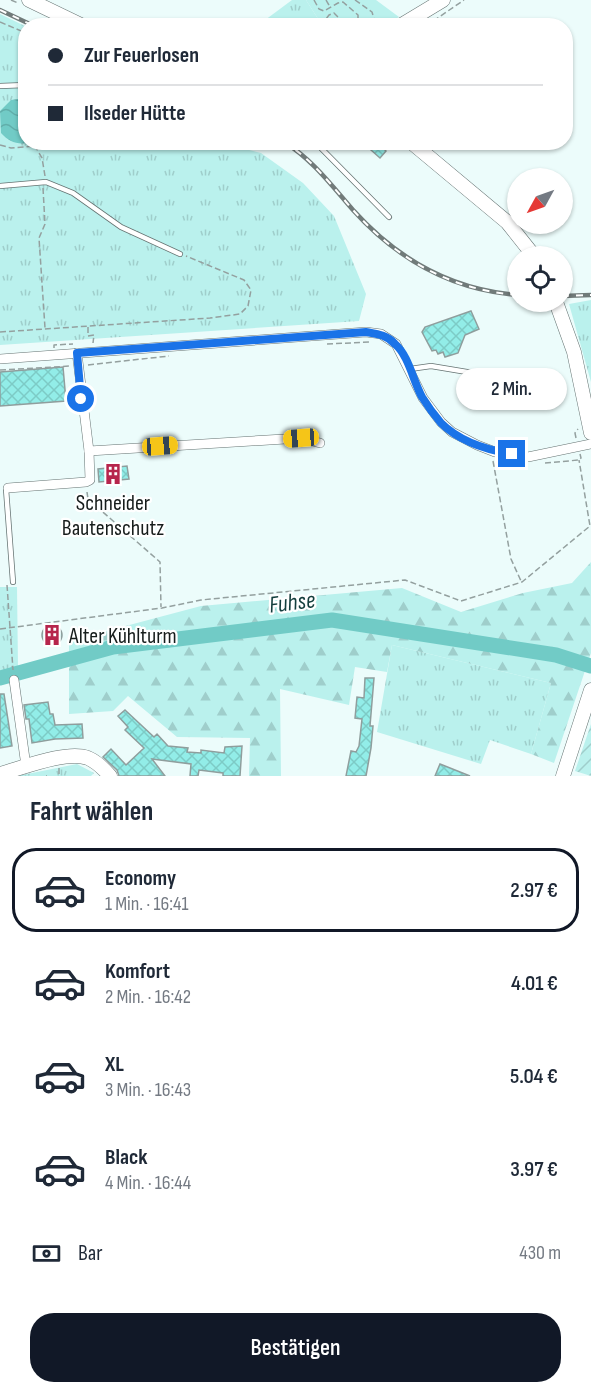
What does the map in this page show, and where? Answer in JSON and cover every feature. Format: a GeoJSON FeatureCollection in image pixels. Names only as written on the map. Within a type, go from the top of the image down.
{"type":"FeatureCollection","features":[{"type":"Feature","properties":{"kind":"street"},"geometry":{"type":"LineString","coordinates":[[28,0],[66,18]]}},
{"type":"Feature","properties":{"kind":"street"},"geometry":{"type":"LineString","coordinates":[[413,18],[443,0]]}},
{"type":"Feature","properties":{"kind":"street"},"geometry":{"type":"LineString","coordinates":[[421,150],[507,222],[526,246]]}},
{"type":"Feature","properties":{"kind":"street"},"geometry":{"type":"LineString","coordinates":[[560,312],[574,352],[590,429]]}},
{"type":"Feature","properties":{"kind":"street"},"geometry":{"type":"LineString","coordinates":[[0,359],[366,332],[381,334],[396,344],[423,398],[441,422],[452,432],[495,452],[528,457],[591,444]]}},
{"type":"Feature","properties":{"kind":"street"},"geometry":{"type":"LineString","coordinates":[[8,488],[90,480],[89,451],[77,353]]}},
{"type":"Feature","properties":{"kind":"street"},"geometry":{"type":"LineString","coordinates":[[89,451],[301,438],[320,443]]}},
{"type":"Feature","properties":{"kind":"street"},"geometry":{"type":"LineString","coordinates":[[14,680],[26,766]]}},
{"type":"Feature","properties":{"kind":"street"},"geometry":{"type":"LineString","coordinates":[[563,776],[591,690]]}},
{"type":"Feature","properties":{"kind":"street"},"geometry":{"type":"LineString","coordinates":[[0,774],[63,757],[78,756],[95,762],[110,776]]}},
{"type":"Feature","properties":{"kind":"lane"},"geometry":{"type":"LineString","coordinates":[[0,86],[18,85]]}},
{"type":"Feature","properties":{"kind":"lane"},"geometry":{"type":"LineString","coordinates":[[323,150],[389,217]]}},
{"type":"Feature","properties":{"kind":"lane"},"geometry":{"type":"LineString","coordinates":[[0,186],[45,183],[73,193],[121,227],[180,254]]}},
{"type":"Feature","properties":{"kind":"lane"},"geometry":{"type":"LineString","coordinates":[[410,369],[431,366],[473,373]]}},
{"type":"Feature","properties":{"kind":"lane"},"geometry":{"type":"LineString","coordinates":[[8,488],[6,488],[10,582]]}},
{"type":"Feature","properties":{"kind":"path"},"geometry":{"type":"LineString","coordinates":[[314,0],[319,9],[324,11],[331,8],[337,1],[343,2],[358,15],[358,18]]}},
{"type":"Feature","properties":{"kind":"path"},"geometry":{"type":"LineString","coordinates":[[326,0],[331,8]]}},
{"type":"Feature","properties":{"kind":"path"},"geometry":{"type":"LineString","coordinates":[[355,0],[372,12],[374,18]]}},
{"type":"Feature","properties":{"kind":"path"},"geometry":{"type":"LineString","coordinates":[[438,18],[464,0]]}},
{"type":"Feature","properties":{"kind":"path"},"geometry":{"type":"LineString","coordinates":[[327,18],[334,13],[339,18]]}},
{"type":"Feature","properties":{"kind":"path"},"geometry":{"type":"LineString","coordinates":[[0,22],[18,30]]}},
{"type":"Feature","properties":{"kind":"path"},"geometry":{"type":"LineString","coordinates":[[0,145],[18,147]]}},
{"type":"Feature","properties":{"kind":"path"},"geometry":{"type":"LineString","coordinates":[[37,150],[42,158],[45,183],[45,225],[39,238],[45,329]]}},
{"type":"Feature","properties":{"kind":"path"},"geometry":{"type":"LineString","coordinates":[[0,332],[240,314],[248,306],[251,290],[244,280],[180,254]]}},
{"type":"Feature","properties":{"kind":"path"},"geometry":{"type":"LineString","coordinates":[[88,327],[88,336],[94,336],[94,340]]}},
{"type":"Feature","properties":{"kind":"path"},"geometry":{"type":"LineString","coordinates":[[325,344],[371,342],[377,344]]}},
{"type":"Feature","properties":{"kind":"path"},"geometry":{"type":"LineString","coordinates":[[0,370],[78,366],[170,356]]}},
{"type":"Feature","properties":{"kind":"path"},"geometry":{"type":"LineString","coordinates":[[0,629],[162,608],[201,600],[405,580],[461,601],[522,582],[590,526],[579,460],[581,458],[575,433],[580,426],[590,429]]}},
{"type":"Feature","properties":{"kind":"path"},"geometry":{"type":"LineString","coordinates":[[495,452],[493,461],[511,559],[522,582]]}},
{"type":"Feature","properties":{"kind":"path"},"geometry":{"type":"LineString","coordinates":[[544,463],[579,460]]}},
{"type":"Feature","properties":{"kind":"path"},"geometry":{"type":"LineString","coordinates":[[86,482],[88,499],[160,562],[162,608]]}},
{"type":"Feature","properties":{"kind":"path"},"geometry":{"type":"LineString","coordinates":[[10,582],[10,628],[14,680]]}},
{"type":"Feature","properties":{"kind":"green space"},"geometry":{"type":"Polygon","coordinates":[[[292,0],[306,0],[318,18],[268,18],[292,0]]]}},
{"type":"Feature","properties":{"kind":"green space"},"geometry":{"type":"Polygon","coordinates":[[[306,0],[376,0],[399,17],[397,18],[318,18],[306,0]]]}},
{"type":"Feature","properties":{"kind":"green space"},"geometry":{"type":"Polygon","coordinates":[[[0,14],[18,23],[18,150],[250,150],[261,153],[303,183],[334,216],[366,294],[359,321],[0,345],[0,14]]]}},
{"type":"Feature","properties":{"kind":"green space"},"geometry":{"type":"Polygon","coordinates":[[[591,300],[591,382],[571,312],[573,303],[591,300]]]}},
{"type":"Feature","properties":{"kind":"green space"},"geometry":{"type":"Polygon","coordinates":[[[591,562],[591,653],[554,763],[531,754],[551,683],[392,645],[387,672],[355,667],[349,705],[280,689],[281,776],[249,776],[250,738],[177,737],[128,696],[113,711],[69,714],[69,641],[201,606],[402,588],[461,612],[523,593],[572,583],[591,562]]]}},
{"type":"Feature","properties":{"kind":"green space"},"geometry":{"type":"Polygon","coordinates":[[[0,587],[17,587],[18,668],[0,674],[0,587]]]}},
{"type":"Feature","properties":{"kind":"green space"},"geometry":{"type":"Polygon","coordinates":[[[392,645],[551,683],[531,754],[490,740],[481,764],[377,732],[392,645]]]}},
{"type":"Feature","properties":{"kind":"green space"},"geometry":{"type":"Polygon","coordinates":[[[591,724],[591,776],[575,771],[591,724]]]}},
{"type":"Feature","properties":{"kind":"green space"},"geometry":{"type":"Polygon","coordinates":[[[77,764],[94,773],[91,776],[17,776],[77,764]]]}},
{"type":"Feature","properties":{"kind":"water"},"geometry":{"type":"Polygon","coordinates":[[[18,99],[18,143],[1,133],[0,111],[11,100],[18,99]]]}},
{"type":"Feature","properties":{"kind":"building"},"geometry":{"type":"Polygon","coordinates":[[[371,150],[385,150],[380,158],[371,150]]]}},
{"type":"Feature","properties":{"kind":"building"},"geometry":{"type":"Polygon","coordinates":[[[471,311],[479,329],[465,335],[458,353],[445,357],[443,352],[438,354],[436,350],[432,351],[422,332],[425,327],[471,311]]]}},
{"type":"Feature","properties":{"kind":"building"},"geometry":{"type":"Polygon","coordinates":[[[63,367],[66,401],[0,406],[0,372],[63,367]]]}},
{"type":"Feature","properties":{"kind":"building","name":"Schneider Bautenschutz"},"geometry":{"type":"Polygon","coordinates":[[[127,466],[129,479],[99,482],[98,469],[127,466]]]}},
{"type":"Feature","properties":{"kind":"building","name":"Alter Kühlturm"},"geometry":{"type":"Polygon","coordinates":[[[48,625],[56,625],[62,631],[62,639],[56,645],[48,645],[42,639],[42,631],[48,625]]]}},
{"type":"Feature","properties":{"kind":"building"},"geometry":{"type":"Polygon","coordinates":[[[365,678],[374,678],[370,726],[373,726],[366,776],[346,776],[351,751],[356,752],[359,746],[362,719],[355,718],[357,697],[364,698],[365,678]]]}},
{"type":"Feature","properties":{"kind":"building"},"geometry":{"type":"Polygon","coordinates":[[[0,694],[4,694],[12,746],[0,748],[0,694]]]}},
{"type":"Feature","properties":{"kind":"building"},"geometry":{"type":"Polygon","coordinates":[[[48,702],[55,725],[82,724],[83,738],[32,743],[29,719],[26,719],[24,705],[48,702]]]}},
{"type":"Feature","properties":{"kind":"building"},"geometry":{"type":"Polygon","coordinates":[[[125,710],[154,737],[157,734],[168,746],[188,748],[187,752],[201,753],[201,750],[224,753],[225,747],[242,746],[240,776],[223,776],[223,773],[199,770],[198,776],[190,776],[191,764],[152,759],[165,776],[119,776],[117,770],[103,757],[111,749],[126,765],[144,748],[125,730],[128,727],[118,716],[125,710]]]}},
{"type":"Feature","properties":{"kind":"building"},"geometry":{"type":"Polygon","coordinates":[[[440,764],[470,776],[435,776],[440,764]]]}},
{"type":"Feature","properties":{"kind":"waterway","name":"Fuhse"},"geometry":{"type":"LineString","coordinates":[[0,678],[113,647],[332,620],[556,655],[591,666]]}},
{"type":"Feature","properties":{"kind":"railway"},"geometry":{"type":"LineString","coordinates":[[0,10],[18,18]]}},
{"type":"Feature","properties":{"kind":"railway"},"geometry":{"type":"LineString","coordinates":[[295,150],[313,165],[370,228],[407,258],[448,279],[470,287],[507,294]]}},
{"type":"Feature","properties":{"kind":"railway"},"geometry":{"type":"LineString","coordinates":[[573,296],[591,295]]}},
{"type":"Feature","properties":{"kind":"place","name":"Schneider Bautenschutz"},"geometry":{"type":"Point","coordinates":[113,474]}},
{"type":"Feature","properties":{"kind":"place","name":"Alter Kühlturm"},"geometry":{"type":"Point","coordinates":[52,635]}},
{"type":"Feature","properties":{"kind":"route"},"geometry":{"type":"LineString","coordinates":[[81,399],[77,353],[366,332],[381,334],[396,344],[423,398],[441,422],[452,432],[495,452],[512,454]]}}]}
